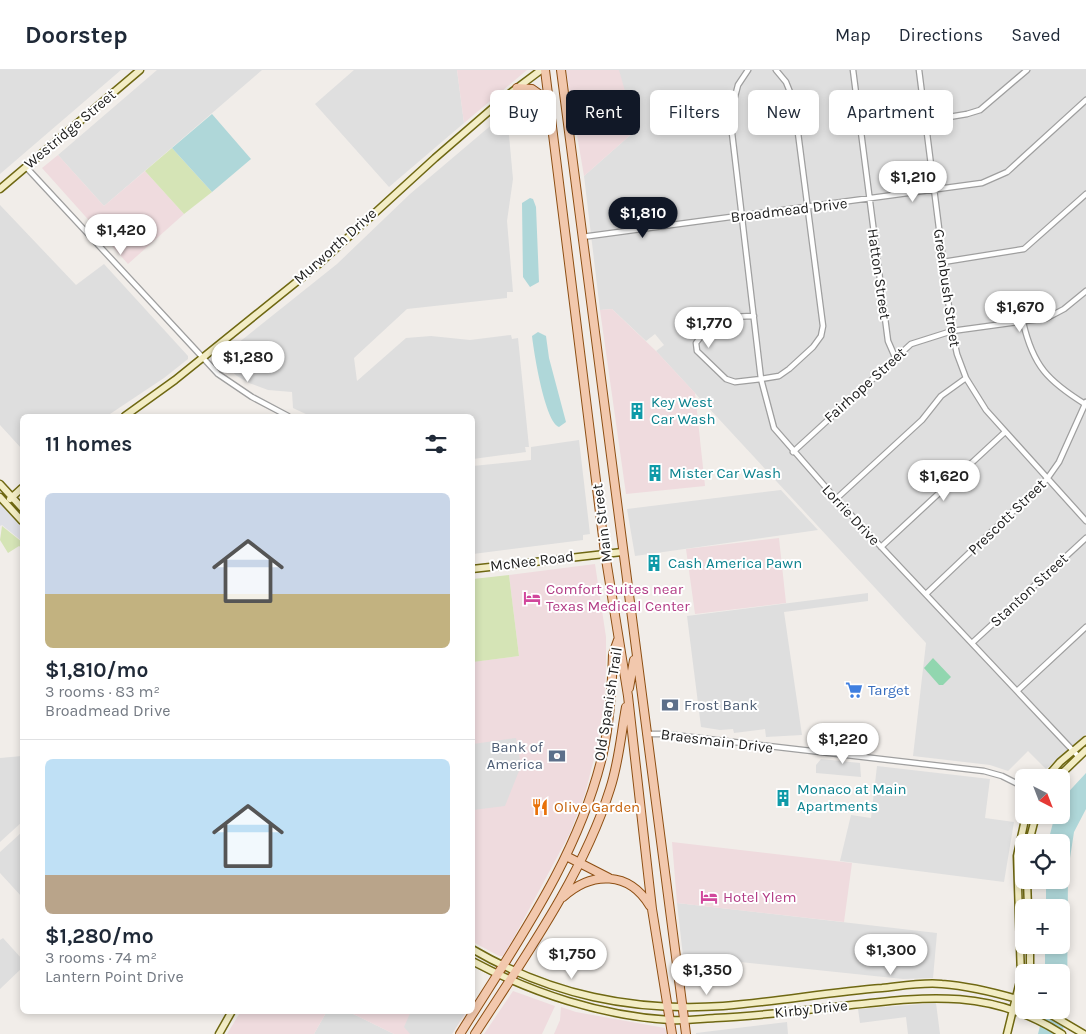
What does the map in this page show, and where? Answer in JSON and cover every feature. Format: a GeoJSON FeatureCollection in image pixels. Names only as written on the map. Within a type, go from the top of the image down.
{"type":"FeatureCollection","features":[{"type":"Feature","properties":{"kind":"main road","name":"Westridge Street"},"geometry":{"type":"LineString","coordinates":[[0,189],[140,70]]}},
{"type":"Feature","properties":{"kind":"main road","name":"Murworth Drive"},"geometry":{"type":"LineString","coordinates":[[127,414],[161,392],[320,263],[390,197],[517,88],[543,70]]}},
{"type":"Feature","properties":{"kind":"main road","name":"Main Street"},"geometry":{"type":"LineString","coordinates":[[543,70],[547,90]]}},
{"type":"Feature","properties":{"kind":"main road","name":"Main Street"},"geometry":{"type":"LineString","coordinates":[[561,70],[686,1034]]}},
{"type":"Feature","properties":{"kind":"main road"},"geometry":{"type":"LineString","coordinates":[[517,88],[533,90]]}},
{"type":"Feature","properties":{"kind":"main road","name":"Main Street"},"geometry":{"type":"LineString","coordinates":[[553,135],[584,368],[605,553],[628,696],[652,909],[672,1034]]}},
{"type":"Feature","properties":{"kind":"main road"},"geometry":{"type":"LineString","coordinates":[[567,238],[582,237]]}},
{"type":"Feature","properties":{"kind":"main road"},"geometry":{"type":"LineString","coordinates":[[575,304],[590,302]]}},
{"type":"Feature","properties":{"kind":"main road"},"geometry":{"type":"LineString","coordinates":[[584,368],[599,367]]}},
{"type":"Feature","properties":{"kind":"main road"},"geometry":{"type":"LineString","coordinates":[[0,484],[20,506]]}},
{"type":"Feature","properties":{"kind":"main road"},"geometry":{"type":"LineString","coordinates":[[6,503],[20,490]]}},
{"type":"Feature","properties":{"kind":"main road"},"geometry":{"type":"LineString","coordinates":[[0,497],[20,519]]}},
{"type":"Feature","properties":{"kind":"main road","name":"McNee Road"},"geometry":{"type":"LineString","coordinates":[[475,569],[622,552]]}},
{"type":"Feature","properties":{"kind":"main road","name":"Old Spanish Trail"},"geometry":{"type":"LineString","coordinates":[[475,1010],[566,856],[584,814],[603,752],[613,654],[618,638]]}},
{"type":"Feature","properties":{"kind":"main road","name":"Old Spanish Trail"},"geometry":{"type":"LineString","coordinates":[[475,1034],[556,903],[579,862],[599,820],[618,756],[635,651]]}},
{"type":"Feature","properties":{"kind":"main road"},"geometry":{"type":"LineString","coordinates":[[631,736],[646,734]]}},
{"type":"Feature","properties":{"kind":"main road"},"geometry":{"type":"LineString","coordinates":[[1055,769],[1086,740]]}},
{"type":"Feature","properties":{"kind":"main road"},"geometry":{"type":"LineString","coordinates":[[1066,769],[1086,750]]}},
{"type":"Feature","properties":{"kind":"main road"},"geometry":{"type":"LineString","coordinates":[[603,752],[618,756]]}},
{"type":"Feature","properties":{"kind":"main road"},"geometry":{"type":"LineString","coordinates":[[1022,964],[1017,856],[1024,824]]}},
{"type":"Feature","properties":{"kind":"main road"},"geometry":{"type":"LineString","coordinates":[[566,856],[612,879],[636,888],[652,909]]}},
{"type":"Feature","properties":{"kind":"main road"},"geometry":{"type":"LineString","coordinates":[[556,903],[572,889],[590,879],[612,879]]}},
{"type":"Feature","properties":{"kind":"main road","name":"Kirby Drive"},"geometry":{"type":"LineString","coordinates":[[475,951],[514,973],[594,997],[640,1006],[723,1006],[878,988],[942,984],[986,990],[1015,998]]}},
{"type":"Feature","properties":{"kind":"main road","name":"Kirby Drive"},"geometry":{"type":"LineString","coordinates":[[475,962],[510,980],[592,1006],[670,1020],[796,1012],[900,998],[930,997],[980,1002],[1014,1011],[1062,1034]]}},
{"type":"Feature","properties":{"kind":"main road"},"geometry":{"type":"LineString","coordinates":[[592,1006],[594,997]]}},
{"type":"Feature","properties":{"kind":"main road"},"geometry":{"type":"LineString","coordinates":[[794,997],[796,1012]]}},
{"type":"Feature","properties":{"kind":"main road"},"geometry":{"type":"LineString","coordinates":[[1006,1034],[1014,1011]]}},
{"type":"Feature","properties":{"kind":"main road"},"geometry":{"type":"LineString","coordinates":[[219,1034],[230,1014]]}},
{"type":"Feature","properties":{"kind":"main road","name":"Old Spanish Trail"},"geometry":{"type":"LineString","coordinates":[[462,1031],[473,1014]]}},
{"type":"Feature","properties":{"kind":"main road"},"geometry":{"type":"LineString","coordinates":[[1059,1019],[1085,1034]]}},
{"type":"Feature","properties":{"kind":"main road"},"geometry":{"type":"LineString","coordinates":[[462,1031],[475,1034]]}},
{"type":"Feature","properties":{"kind":"street"},"geometry":{"type":"LineString","coordinates":[[737,90],[748,70]]}},
{"type":"Feature","properties":{"kind":"street"},"geometry":{"type":"LineString","coordinates":[[754,316],[725,317],[718,321],[696,343],[697,351],[726,379],[734,382],[779,376],[813,347],[822,336],[823,326],[794,102],[786,82],[776,70]]}},
{"type":"Feature","properties":{"kind":"street","name":"Hatton Street"},"geometry":{"type":"LineString","coordinates":[[853,70],[888,342],[895,357]]}},
{"type":"Feature","properties":{"kind":"street","name":"Greenbush Street"},"geometry":{"type":"LineString","coordinates":[[919,70],[921,90]]}},
{"type":"Feature","properties":{"kind":"street"},"geometry":{"type":"LineString","coordinates":[[953,116],[980,110],[1026,70]]}},
{"type":"Feature","properties":{"kind":"street","name":"Broadmead Drive"},"geometry":{"type":"LineString","coordinates":[[582,237],[870,200],[982,183],[1001,176],[1086,100]]}},
{"type":"Feature","properties":{"kind":"street","name":"Lorrie Drive"},"geometry":{"type":"LineString","coordinates":[[732,135],[761,379],[770,420],[793,452],[1078,757]]}},
{"type":"Feature","properties":{"kind":"street","name":"Greenbush Street"},"geometry":{"type":"LineString","coordinates":[[927,135],[952,331],[957,354],[966,378],[986,410],[1086,521]]}},
{"type":"Feature","properties":{"kind":"street"},"geometry":{"type":"LineString","coordinates":[[26,167],[202,358],[230,384],[284,414]]}},
{"type":"Feature","properties":{"kind":"street"},"geometry":{"type":"LineString","coordinates":[[943,262],[1024,249],[1086,194]]}},
{"type":"Feature","properties":{"kind":"street","name":"Fairhope Street"},"geometry":{"type":"LineString","coordinates":[[793,452],[911,344],[952,331],[1023,322],[1056,314],[1086,290]]}},
{"type":"Feature","properties":{"kind":"street"},"geometry":{"type":"LineString","coordinates":[[1023,322],[1028,343],[1042,370],[1060,388],[1085,403]]}},
{"type":"Feature","properties":{"kind":"street"},"geometry":{"type":"LineString","coordinates":[[836,499],[922,420],[941,396],[966,378]]}},
{"type":"Feature","properties":{"kind":"street","name":"Prescott Street"},"geometry":{"type":"LineString","coordinates":[[926,594],[1047,479],[1059,462],[1085,403]]}},
{"type":"Feature","properties":{"kind":"street"},"geometry":{"type":"LineString","coordinates":[[881,546],[1005,432]]}},
{"type":"Feature","properties":{"kind":"street","name":"Stanton Street"},"geometry":{"type":"LineString","coordinates":[[972,643],[1086,538]]}},
{"type":"Feature","properties":{"kind":"street"},"geometry":{"type":"LineString","coordinates":[[1017,691],[1086,627]]}},
{"type":"Feature","properties":{"kind":"street","name":"Braesmain Drive"},"geometry":{"type":"LineString","coordinates":[[646,734],[665,734],[984,771],[1002,776],[1015,782]]}},
{"type":"Feature","properties":{"kind":"shaded area"},"geometry":{"type":"Polygon","coordinates":[[[0,70],[121,70],[0,174],[0,70]]]}},
{"type":"Feature","properties":{"kind":"shaded area"},"geometry":{"type":"Polygon","coordinates":[[[157,70],[262,70],[104,206],[58,155],[157,70]]]}},
{"type":"Feature","properties":{"kind":"shaded area"},"geometry":{"type":"Polygon","coordinates":[[[354,70],[457,70],[464,123],[389,187],[315,104],[354,70]]]}},
{"type":"Feature","properties":{"kind":"shaded area"},"geometry":{"type":"Polygon","coordinates":[[[457,70],[527,70],[503,90],[490,90],[490,101],[464,123],[457,70]]]}},
{"type":"Feature","properties":{"kind":"shaded area"},"geometry":{"type":"Polygon","coordinates":[[[566,70],[619,70],[625,90],[569,90],[566,70]]]}},
{"type":"Feature","properties":{"kind":"shaded area"},"geometry":{"type":"Polygon","coordinates":[[[618,70],[1086,70],[1086,734],[1046,769],[1028,751],[1008,771],[990,765],[913,756],[926,643],[656,351],[664,345],[655,334],[646,341],[612,309],[600,310],[584,176],[630,135],[640,135],[640,90],[624,90],[618,70]]]}},
{"type":"Feature","properties":{"kind":"shaded area"},"geometry":{"type":"Polygon","coordinates":[[[490,126],[490,135],[509,135],[513,179],[507,221],[513,292],[507,292],[507,298],[407,309],[354,358],[357,381],[406,338],[431,336],[470,340],[511,335],[512,339],[518,338],[529,447],[525,447],[526,452],[475,459],[475,414],[306,414],[293,408],[292,392],[268,390],[249,383],[237,376],[218,359],[337,264],[410,194],[490,126]]]}},
{"type":"Feature","properties":{"kind":"shaded area"},"geometry":{"type":"Polygon","coordinates":[[[577,135],[630,135],[584,176],[577,135]]]}},
{"type":"Feature","properties":{"kind":"shaded area"},"geometry":{"type":"Polygon","coordinates":[[[58,155],[104,206],[145,171],[184,214],[128,264],[42,168],[58,155]]]}},
{"type":"Feature","properties":{"kind":"shaded area"},"geometry":{"type":"Polygon","coordinates":[[[0,205],[76,285],[104,264],[188,356],[188,359],[164,378],[110,414],[20,414],[20,447],[0,425],[0,205]]]}},
{"type":"Feature","properties":{"kind":"shaded area"},"geometry":{"type":"Polygon","coordinates":[[[612,309],[656,351],[695,393],[705,486],[626,494],[600,310],[612,309]]]}},
{"type":"Feature","properties":{"kind":"shaded area"},"geometry":{"type":"Polygon","coordinates":[[[579,440],[590,534],[583,535],[583,540],[475,554],[475,466],[531,460],[531,447],[579,440]]]}},
{"type":"Feature","properties":{"kind":"shaded area"},"geometry":{"type":"Polygon","coordinates":[[[781,490],[818,530],[635,556],[627,509],[781,490]]]}},
{"type":"Feature","properties":{"kind":"shaded area"},"geometry":{"type":"Polygon","coordinates":[[[0,498],[20,520],[20,539],[2,525],[0,526],[0,498]]]}},
{"type":"Feature","properties":{"kind":"shaded area"},"geometry":{"type":"Polygon","coordinates":[[[779,538],[786,603],[695,614],[686,549],[779,538]]]}},
{"type":"Feature","properties":{"kind":"shaded area"},"geometry":{"type":"Polygon","coordinates":[[[595,564],[606,637],[606,668],[604,706],[595,755],[585,794],[570,833],[504,956],[499,956],[475,943],[475,662],[519,656],[509,575],[595,564]]]}},
{"type":"Feature","properties":{"kind":"shaded area"},"geometry":{"type":"Polygon","coordinates":[[[868,593],[868,601],[784,612],[802,735],[766,737],[765,729],[734,733],[733,729],[720,730],[701,727],[687,616],[868,593]]]}},
{"type":"Feature","properties":{"kind":"shaded area"},"geometry":{"type":"Polygon","coordinates":[[[516,738],[521,766],[505,806],[475,810],[475,744],[516,738]]]}},
{"type":"Feature","properties":{"kind":"shaded area"},"geometry":{"type":"Polygon","coordinates":[[[20,756],[20,824],[0,842],[0,758],[20,756]]]}},
{"type":"Feature","properties":{"kind":"shaded area"},"geometry":{"type":"Polygon","coordinates":[[[821,759],[860,763],[861,777],[816,773],[816,765],[821,759]]]}},
{"type":"Feature","properties":{"kind":"shaded area"},"geometry":{"type":"Polygon","coordinates":[[[877,766],[990,779],[985,818],[1014,822],[1004,882],[840,861],[851,815],[871,818],[877,766]]]}},
{"type":"Feature","properties":{"kind":"shaded area"},"geometry":{"type":"Polygon","coordinates":[[[20,834],[20,895],[0,873],[0,852],[20,834]]]}},
{"type":"Feature","properties":{"kind":"shaded area"},"geometry":{"type":"Polygon","coordinates":[[[672,842],[852,863],[844,922],[677,903],[672,842]]]}},
{"type":"Feature","properties":{"kind":"shaded area"},"geometry":{"type":"Polygon","coordinates":[[[677,903],[937,933],[933,978],[903,979],[683,956],[677,903]]]}},
{"type":"Feature","properties":{"kind":"shaded area"},"geometry":{"type":"Polygon","coordinates":[[[3,938],[20,957],[20,970],[0,989],[0,940],[3,938]]]}},
{"type":"Feature","properties":{"kind":"shaded area"},"geometry":{"type":"Polygon","coordinates":[[[513,991],[555,1006],[542,1034],[484,1034],[513,991]]]}},
{"type":"Feature","properties":{"kind":"shaded area"},"geometry":{"type":"Polygon","coordinates":[[[936,1003],[940,1034],[908,1034],[906,1017],[860,1023],[858,1009],[936,1003]]]}},
{"type":"Feature","properties":{"kind":"shaded area"},"geometry":{"type":"Polygon","coordinates":[[[561,1007],[576,1012],[665,1028],[667,1034],[554,1034],[560,1020],[561,1007]]]}},
{"type":"Feature","properties":{"kind":"shaded area"},"geometry":{"type":"Polygon","coordinates":[[[239,1014],[325,1014],[314,1034],[227,1034],[239,1014]]]}},
{"type":"Feature","properties":{"kind":"shaded area"},"geometry":{"type":"Polygon","coordinates":[[[325,1014],[353,1014],[394,1034],[314,1034],[325,1014]]]}},
{"type":"Feature","properties":{"kind":"shaded area"},"geometry":{"type":"Polygon","coordinates":[[[353,1014],[465,1014],[452,1034],[394,1034],[353,1014]]]}},
{"type":"Feature","properties":{"kind":"shaded area"},"geometry":{"type":"Polygon","coordinates":[[[410,1014],[464,1014],[452,1034],[410,1034],[404,1027],[410,1014]]]}},
{"type":"Feature","properties":{"kind":"shaded area"},"geometry":{"type":"Polygon","coordinates":[[[787,1022],[788,1034],[696,1034],[696,1033],[787,1022]]]}},
{"type":"Feature","properties":{"kind":"green space"},"geometry":{"type":"Polygon","coordinates":[[[172,148],[212,192],[184,214],[145,171],[172,148]]]}},
{"type":"Feature","properties":{"kind":"green space"},"geometry":{"type":"Polygon","coordinates":[[[2,526],[20,540],[20,547],[8,553],[0,540],[2,526]]]}},
{"type":"Feature","properties":{"kind":"green space"},"geometry":{"type":"Polygon","coordinates":[[[509,575],[519,656],[475,662],[475,579],[509,575]]]}},
{"type":"Feature","properties":{"kind":"green space"},"geometry":{"type":"Polygon","coordinates":[[[933,658],[951,677],[943,685],[939,685],[924,668],[933,658]]]}},
{"type":"Feature","properties":{"kind":"water"},"geometry":{"type":"Polygon","coordinates":[[[212,114],[251,159],[212,192],[172,148],[212,114]]]}},
{"type":"Feature","properties":{"kind":"water"},"geometry":{"type":"Polygon","coordinates":[[[530,198],[533,199],[536,207],[539,282],[530,287],[523,277],[522,203],[530,198]]]}},
{"type":"Feature","properties":{"kind":"water"},"geometry":{"type":"Polygon","coordinates":[[[538,332],[546,336],[549,358],[566,422],[559,427],[549,413],[541,386],[532,336],[538,332]]]}},
{"type":"Feature","properties":{"kind":"water"},"geometry":{"type":"Polygon","coordinates":[[[1086,773],[1086,809],[1074,832],[1070,858],[1070,834],[1050,834],[1053,824],[1070,824],[1070,790],[1086,773]]]}},
{"type":"Feature","properties":{"kind":"water"},"geometry":{"type":"Polygon","coordinates":[[[1046,889],[1068,889],[1068,899],[1046,899],[1046,889]]]}},
{"type":"Feature","properties":{"kind":"water"},"geometry":{"type":"Polygon","coordinates":[[[1045,954],[1067,954],[1067,964],[1045,964],[1045,954]]]}},
{"type":"Feature","properties":{"kind":"water"},"geometry":{"type":"Polygon","coordinates":[[[1042,1019],[1065,1019],[1062,1034],[1038,1034],[1042,1019]]]}},
{"type":"Feature","properties":{"kind":"place","name":"Key West Car Wash"},"geometry":{"type":"Point","coordinates":[637,411]}},
{"type":"Feature","properties":{"kind":"place","name":"Mister Car Wash"},"geometry":{"type":"Point","coordinates":[655,473]}},
{"type":"Feature","properties":{"kind":"place","name":"Cash America Pawn"},"geometry":{"type":"Point","coordinates":[654,563]}},
{"type":"Feature","properties":{"kind":"place","name":"Comfort Suites near Texas Medical Center"},"geometry":{"type":"Point","coordinates":[532,598]}},
{"type":"Feature","properties":{"kind":"place","name":"Target"},"geometry":{"type":"Point","coordinates":[854,690]}},
{"type":"Feature","properties":{"kind":"place","name":"Frost Bank"},"geometry":{"type":"Point","coordinates":[670,705]}},
{"type":"Feature","properties":{"kind":"place","name":"Bank of America"},"geometry":{"type":"Point","coordinates":[557,756]}},
{"type":"Feature","properties":{"kind":"place","name":"Monaco at Main Apartments"},"geometry":{"type":"Point","coordinates":[783,798]}},
{"type":"Feature","properties":{"kind":"place","name":"Olive Garden"},"geometry":{"type":"Point","coordinates":[540,807]}},
{"type":"Feature","properties":{"kind":"place","name":"Hotel Ylem"},"geometry":{"type":"Point","coordinates":[709,897]}}]}
